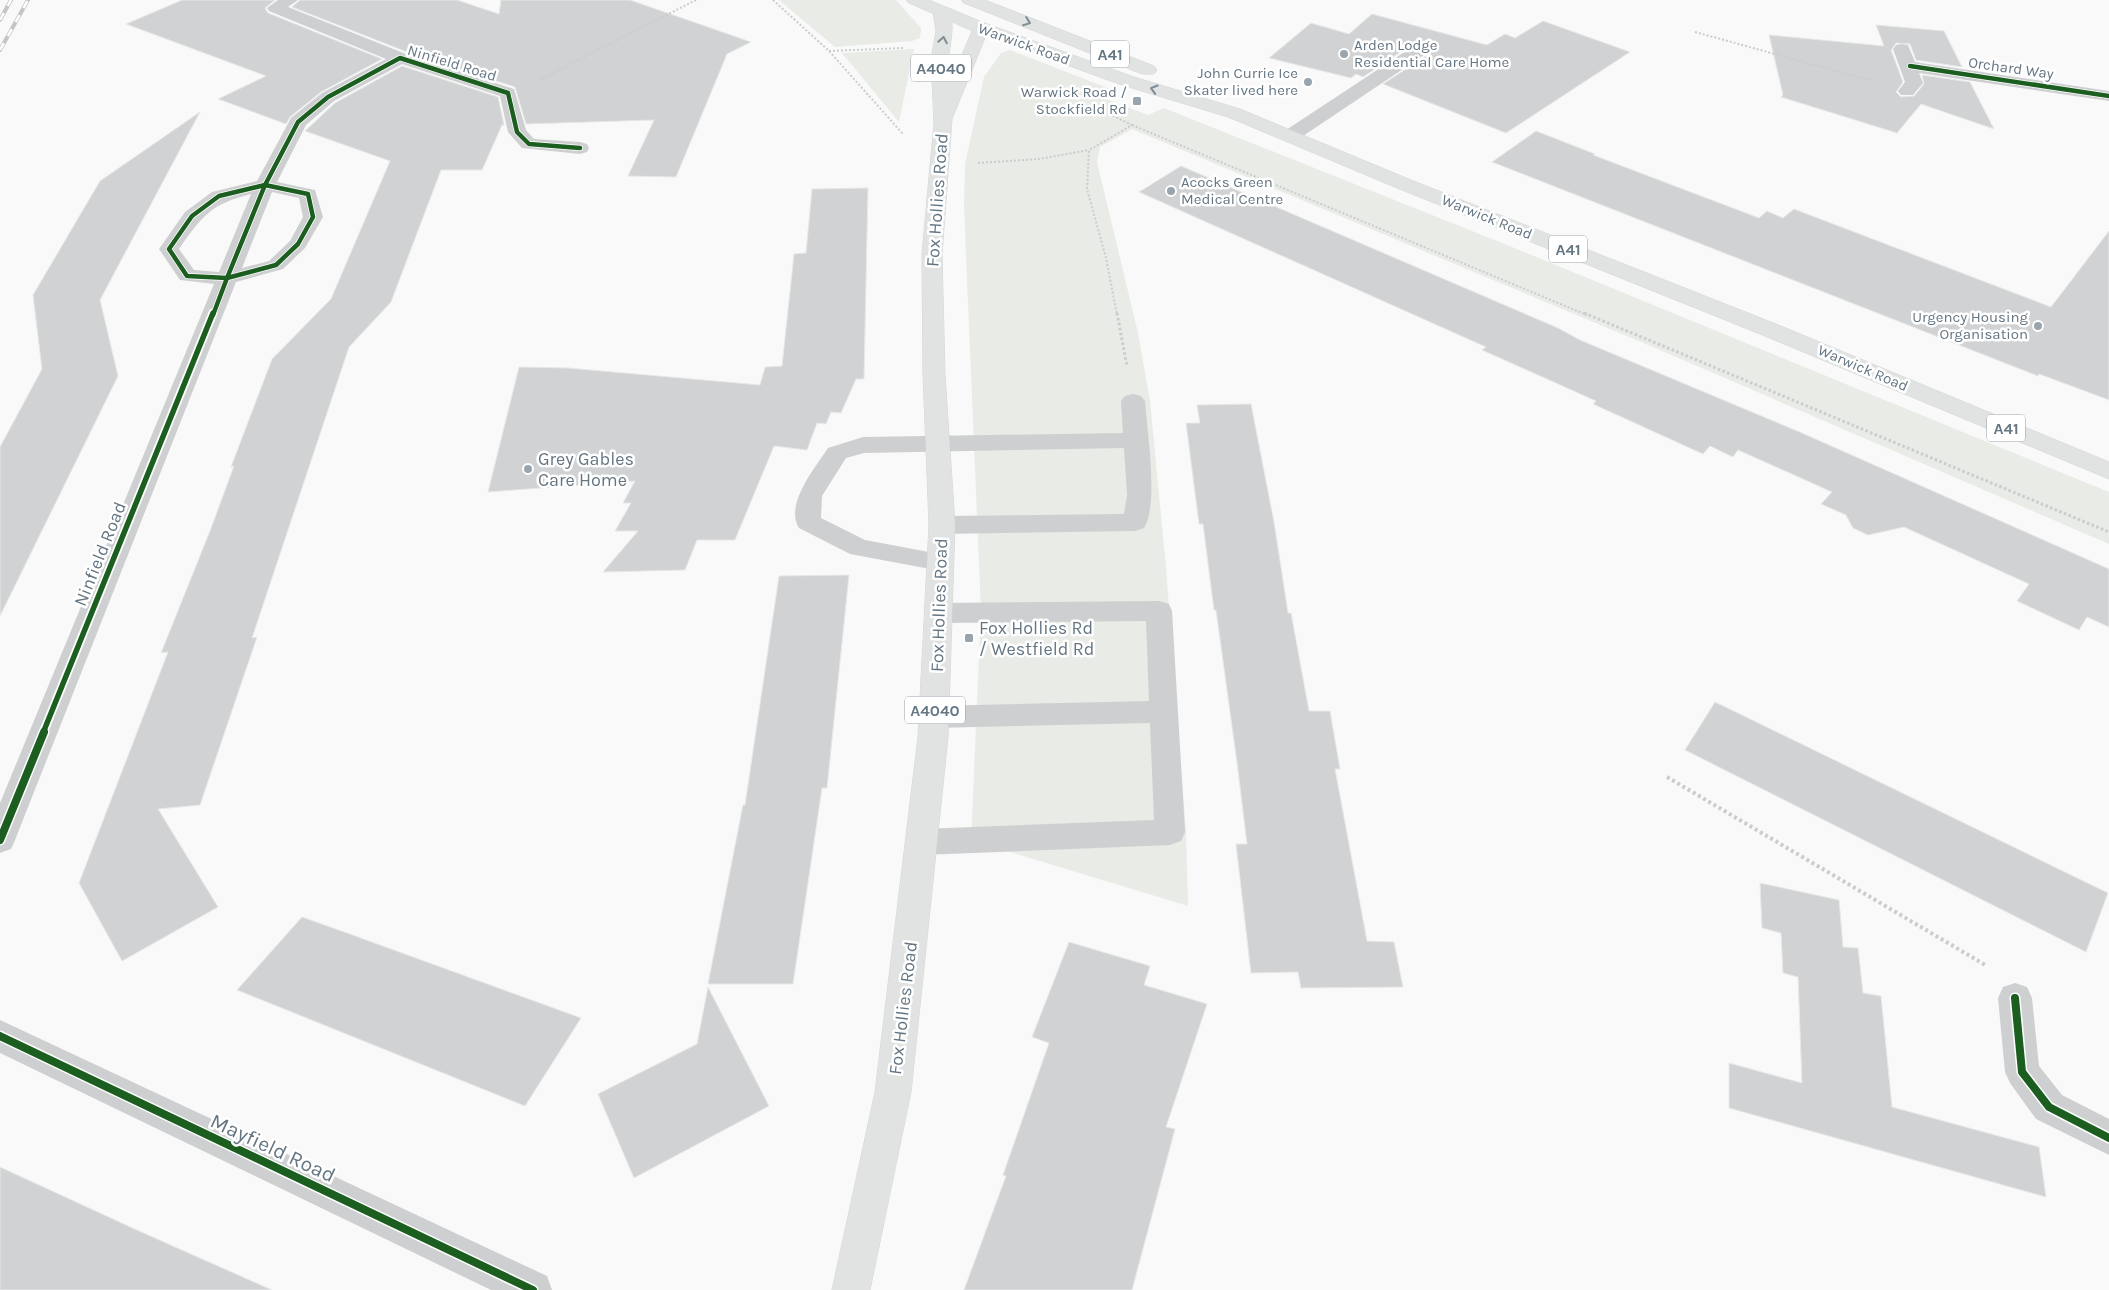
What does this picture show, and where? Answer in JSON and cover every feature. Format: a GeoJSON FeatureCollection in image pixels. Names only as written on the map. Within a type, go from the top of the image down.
{"type":"FeatureCollection","features":[{"type":"Feature","properties":{"kind":"main road","name":"Warwick Road"},"geometry":{"type":"LineString","coordinates":[[915,0],[981,28],[1128,81],[1234,113],[1768,329],[2109,471]]}},
{"type":"Feature","properties":{"kind":"main road","name":"Fox Hollies Road"},"geometry":{"type":"LineString","coordinates":[[942,123],[981,28],[976,2]]}},
{"type":"Feature","properties":{"kind":"main road","name":"A41"},"geometry":{"type":"LineString","coordinates":[[976,2],[1135,64],[1234,113]]}},
{"type":"Feature","properties":{"kind":"main road","name":"Fox Hollies Road"},"geometry":{"type":"LineString","coordinates":[[851,1290],[893,1092],[922,842],[934,717],[942,525],[934,375],[932,254],[942,123],[941,47],[944,31],[941,12]]}},
{"type":"Feature","properties":{"kind":"street","name":"Ninfield Road"},"geometry":{"type":"LineString","coordinates":[[290,0],[275,8],[400,58],[508,93]]}},
{"type":"Feature","properties":{"kind":"street"},"geometry":{"type":"LineString","coordinates":[[1902,49],[1910,66],[1914,83],[1907,91]]}},
{"type":"Feature","properties":{"kind":"street"},"geometry":{"type":"LineString","coordinates":[[1290,136],[1418,51]]}},
{"type":"Feature","properties":{"kind":"street","name":"Ninfield Road"},"geometry":{"type":"LineString","coordinates":[[0,840],[265,185],[298,122],[328,97],[400,58]]}},
{"type":"Feature","properties":{"kind":"street","name":"Orchard Way"},"geometry":{"type":"LineString","coordinates":[[1910,66],[2109,96]]}},
{"type":"Feature","properties":{"kind":"street"},"geometry":{"type":"LineString","coordinates":[[508,93],[517,132],[528,144],[580,148]]}},
{"type":"Feature","properties":{"kind":"street"},"geometry":{"type":"LineString","coordinates":[[265,185],[308,194],[313,217],[298,244],[276,265],[226,279],[187,276],[169,249],[192,216],[219,196],[265,185]]}},
{"type":"Feature","properties":{"kind":"street"},"geometry":{"type":"LineString","coordinates":[[942,525],[1135,522],[1139,495],[1133,401]]}},
{"type":"Feature","properties":{"kind":"street"},"geometry":{"type":"LineString","coordinates":[[941,562],[859,548],[808,522],[810,496],[837,453],[863,445],[1136,440]]}},
{"type":"Feature","properties":{"kind":"street"},"geometry":{"type":"LineString","coordinates":[[922,842],[1170,832],[1159,611],[939,613]]}},
{"type":"Feature","properties":{"kind":"street"},"geometry":{"type":"LineString","coordinates":[[934,717],[1164,712]]}},
{"type":"Feature","properties":{"kind":"street"},"geometry":{"type":"LineString","coordinates":[[2015,998],[2022,1072],[2049,1108],[2109,1138]]}},
{"type":"Feature","properties":{"kind":"street","name":"Mayfield Road"},"geometry":{"type":"LineString","coordinates":[[0,1036],[533,1290]]}},
{"type":"Feature","properties":{"kind":"path"},"geometry":{"type":"LineString","coordinates":[[508,93],[557,73],[696,0]]}},
{"type":"Feature","properties":{"kind":"path"},"geometry":{"type":"LineString","coordinates":[[773,0],[829,51],[900,132],[938,159],[1039,159],[1089,150],[1132,124]]}},
{"type":"Feature","properties":{"kind":"path"},"geometry":{"type":"LineString","coordinates":[[1695,32],[1907,91]]}},
{"type":"Feature","properties":{"kind":"path"},"geometry":{"type":"LineString","coordinates":[[829,51],[941,47]]}},
{"type":"Feature","properties":{"kind":"path"},"geometry":{"type":"LineString","coordinates":[[1106,113],[2109,532]]}},
{"type":"Feature","properties":{"kind":"path"},"geometry":{"type":"LineString","coordinates":[[1089,150],[1087,189],[1106,258],[1133,401]]}},
{"type":"Feature","properties":{"kind":"path"},"geometry":{"type":"LineString","coordinates":[[1667,777],[1993,969],[2015,998]]}},
{"type":"Feature","properties":{"kind":"shaded area"},"geometry":{"type":"Polygon","coordinates":[[[779,0],[896,0],[921,28],[920,38],[912,41],[835,47],[779,0]]]}},
{"type":"Feature","properties":{"kind":"shaded area"},"geometry":{"type":"Polygon","coordinates":[[[914,49],[899,122],[842,53],[914,49]]]}},
{"type":"Feature","properties":{"kind":"shaded area"},"geometry":{"type":"Polygon","coordinates":[[[1010,50],[1110,89],[1101,97],[1148,115],[1164,108],[1507,245],[2109,492],[2109,544],[1653,347],[1132,129],[1100,147],[1097,162],[1138,333],[1150,401],[1166,568],[1186,831],[1188,906],[971,840],[981,611],[964,207],[965,164],[984,77],[1001,53],[1010,50]]]}},
{"type":"Feature","properties":{"kind":"building"},"geometry":{"type":"Polygon","coordinates":[[[182,0],[275,0],[265,8],[268,13],[382,59],[321,92],[290,117],[286,124],[218,99],[266,76],[126,24],[182,0]]]}},
{"type":"Feature","properties":{"kind":"building"},"geometry":{"type":"Polygon","coordinates":[[[300,0],[457,0],[499,14],[501,0],[630,0],[751,42],[727,54],[676,177],[628,176],[654,120],[526,124],[515,87],[407,52],[292,7],[300,0]]]}},
{"type":"Feature","properties":{"kind":"building"},"geometry":{"type":"Polygon","coordinates":[[[1372,14],[1487,45],[1505,34],[1515,38],[1543,21],[1630,52],[1506,133],[1383,84],[1426,56],[1429,51],[1424,45],[1411,45],[1363,77],[1356,74],[1351,78],[1269,58],[1311,23],[1349,34],[1372,14]]]}},
{"type":"Feature","properties":{"kind":"building"},"geometry":{"type":"Polygon","coordinates":[[[1876,25],[1944,31],[1962,67],[1916,60],[1910,44],[1896,43],[1891,50],[1903,82],[1896,92],[1901,97],[1914,96],[1924,84],[1922,75],[1970,82],[1994,129],[1921,104],[1897,133],[1781,97],[1783,95],[1769,35],[1884,46],[1876,25]]]}},
{"type":"Feature","properties":{"kind":"building"},"geometry":{"type":"Polygon","coordinates":[[[402,66],[498,97],[504,125],[502,125],[482,170],[441,170],[391,302],[349,347],[252,638],[257,637],[200,805],[158,809],[218,907],[122,961],[79,883],[168,652],[161,653],[210,531],[234,466],[231,467],[272,359],[331,299],[390,161],[305,131],[335,103],[402,66]]]}},
{"type":"Feature","properties":{"kind":"building"},"geometry":{"type":"Polygon","coordinates":[[[200,112],[100,300],[118,376],[0,616],[0,447],[42,369],[33,295],[100,181],[200,112]]]}},
{"type":"Feature","properties":{"kind":"building"},"geometry":{"type":"Polygon","coordinates":[[[1536,131],[1595,154],[1593,155],[1759,218],[1767,211],[1783,218],[1794,209],[2051,307],[2109,231],[2109,400],[2039,374],[2038,376],[1492,162],[1536,131]]]}},
{"type":"Feature","properties":{"kind":"building"},"geometry":{"type":"Polygon","coordinates":[[[1181,166],[1558,328],[1580,340],[1802,433],[2109,569],[2109,627],[2087,617],[2079,630],[2017,601],[2029,584],[1904,527],[1868,535],[1853,528],[1846,515],[1821,504],[1832,492],[1738,450],[1733,457],[1710,446],[1703,454],[1593,404],[1596,401],[1482,350],[1486,347],[1139,192],[1181,166]]]}},
{"type":"Feature","properties":{"kind":"building"},"geometry":{"type":"Polygon","coordinates":[[[868,188],[864,379],[856,379],[841,413],[831,412],[826,424],[817,423],[807,450],[774,446],[735,540],[697,540],[685,570],[603,572],[638,531],[615,531],[631,503],[623,503],[635,481],[488,492],[519,367],[568,368],[760,385],[765,367],[782,366],[794,254],[806,253],[812,189],[868,188]]]}},
{"type":"Feature","properties":{"kind":"building"},"geometry":{"type":"Polygon","coordinates":[[[1251,404],[1274,522],[1288,613],[1291,613],[1309,711],[1330,711],[1340,769],[1335,769],[1367,941],[1394,942],[1403,987],[1301,988],[1298,972],[1251,973],[1236,844],[1247,844],[1216,610],[1214,610],[1203,524],[1199,524],[1186,423],[1200,423],[1197,405],[1251,404]]]}},
{"type":"Feature","properties":{"kind":"building"},"geometry":{"type":"Polygon","coordinates":[[[849,575],[827,788],[822,788],[793,984],[708,984],[743,805],[745,805],[779,576],[849,575]]]}},
{"type":"Feature","properties":{"kind":"building"},"geometry":{"type":"Polygon","coordinates":[[[1715,702],[2108,893],[2086,952],[1685,750],[1715,702]]]}},
{"type":"Feature","properties":{"kind":"building"},"geometry":{"type":"Polygon","coordinates":[[[1760,883],[1839,900],[1843,947],[1858,948],[1863,993],[1881,996],[1892,1107],[2039,1147],[2046,1197],[1729,1108],[1729,1063],[1802,1083],[1798,977],[1783,973],[1781,933],[1762,928],[1760,883]]]}},
{"type":"Feature","properties":{"kind":"building"},"geometry":{"type":"Polygon","coordinates":[[[302,917],[581,1018],[525,1106],[237,990],[302,917]]]}},
{"type":"Feature","properties":{"kind":"building"},"geometry":{"type":"Polygon","coordinates":[[[1069,942],[1150,966],[1144,985],[1207,1004],[1166,1127],[1175,1129],[1132,1290],[964,1290],[1006,1176],[1003,1175],[1049,1043],[1032,1037],[1069,942]]]}},
{"type":"Feature","properties":{"kind":"building"},"geometry":{"type":"Polygon","coordinates":[[[708,987],[769,1106],[634,1178],[598,1094],[697,1044],[708,987]]]}},
{"type":"Feature","properties":{"kind":"building"},"geometry":{"type":"Polygon","coordinates":[[[0,1167],[139,1231],[272,1290],[0,1290],[0,1167]]]}},
{"type":"Feature","properties":{"kind":"railway"},"geometry":{"type":"LineString","coordinates":[[0,20],[11,0]]}},
{"type":"Feature","properties":{"kind":"railway"},"geometry":{"type":"LineString","coordinates":[[0,50],[28,0]]}},
{"type":"Feature","properties":{"kind":"cycle path"},"geometry":{"type":"LineString","coordinates":[[0,840],[265,185],[308,194],[313,217],[298,244],[276,265],[225,279],[187,276],[169,249],[192,216],[219,196],[265,185],[298,122],[328,97],[400,58],[508,93],[517,132],[529,144],[580,148]]}},
{"type":"Feature","properties":{"kind":"cycle path"},"geometry":{"type":"LineString","coordinates":[[1910,66],[2109,96]]}},
{"type":"Feature","properties":{"kind":"cycle path"},"geometry":{"type":"LineString","coordinates":[[2015,998],[2022,1072],[2049,1107],[2109,1138]]}},
{"type":"Feature","properties":{"kind":"cycle path"},"geometry":{"type":"LineString","coordinates":[[0,1036],[533,1290]]}},
{"type":"Feature","properties":{"kind":"place","name":"Arden Lodge Residential Care Home"},"geometry":{"type":"Point","coordinates":[1344,54]}},
{"type":"Feature","properties":{"kind":"place","name":"John Currie Ice Skater lived here"},"geometry":{"type":"Point","coordinates":[1308,82]}},
{"type":"Feature","properties":{"kind":"place","name":"Warwick Road / Stockfield Rd"},"geometry":{"type":"Point","coordinates":[1137,101]}},
{"type":"Feature","properties":{"kind":"place","name":"Acocks Green Medical Centre"},"geometry":{"type":"Point","coordinates":[1171,191]}},
{"type":"Feature","properties":{"kind":"place","name":"Urgency Housing Organisation"},"geometry":{"type":"Point","coordinates":[2038,326]}},
{"type":"Feature","properties":{"kind":"place","name":"Grey Gables Care Home"},"geometry":{"type":"Point","coordinates":[528,469]}},
{"type":"Feature","properties":{"kind":"place","name":"Fox Hollies Rd / Westfield Rd"},"geometry":{"type":"Point","coordinates":[969,638]}}]}
